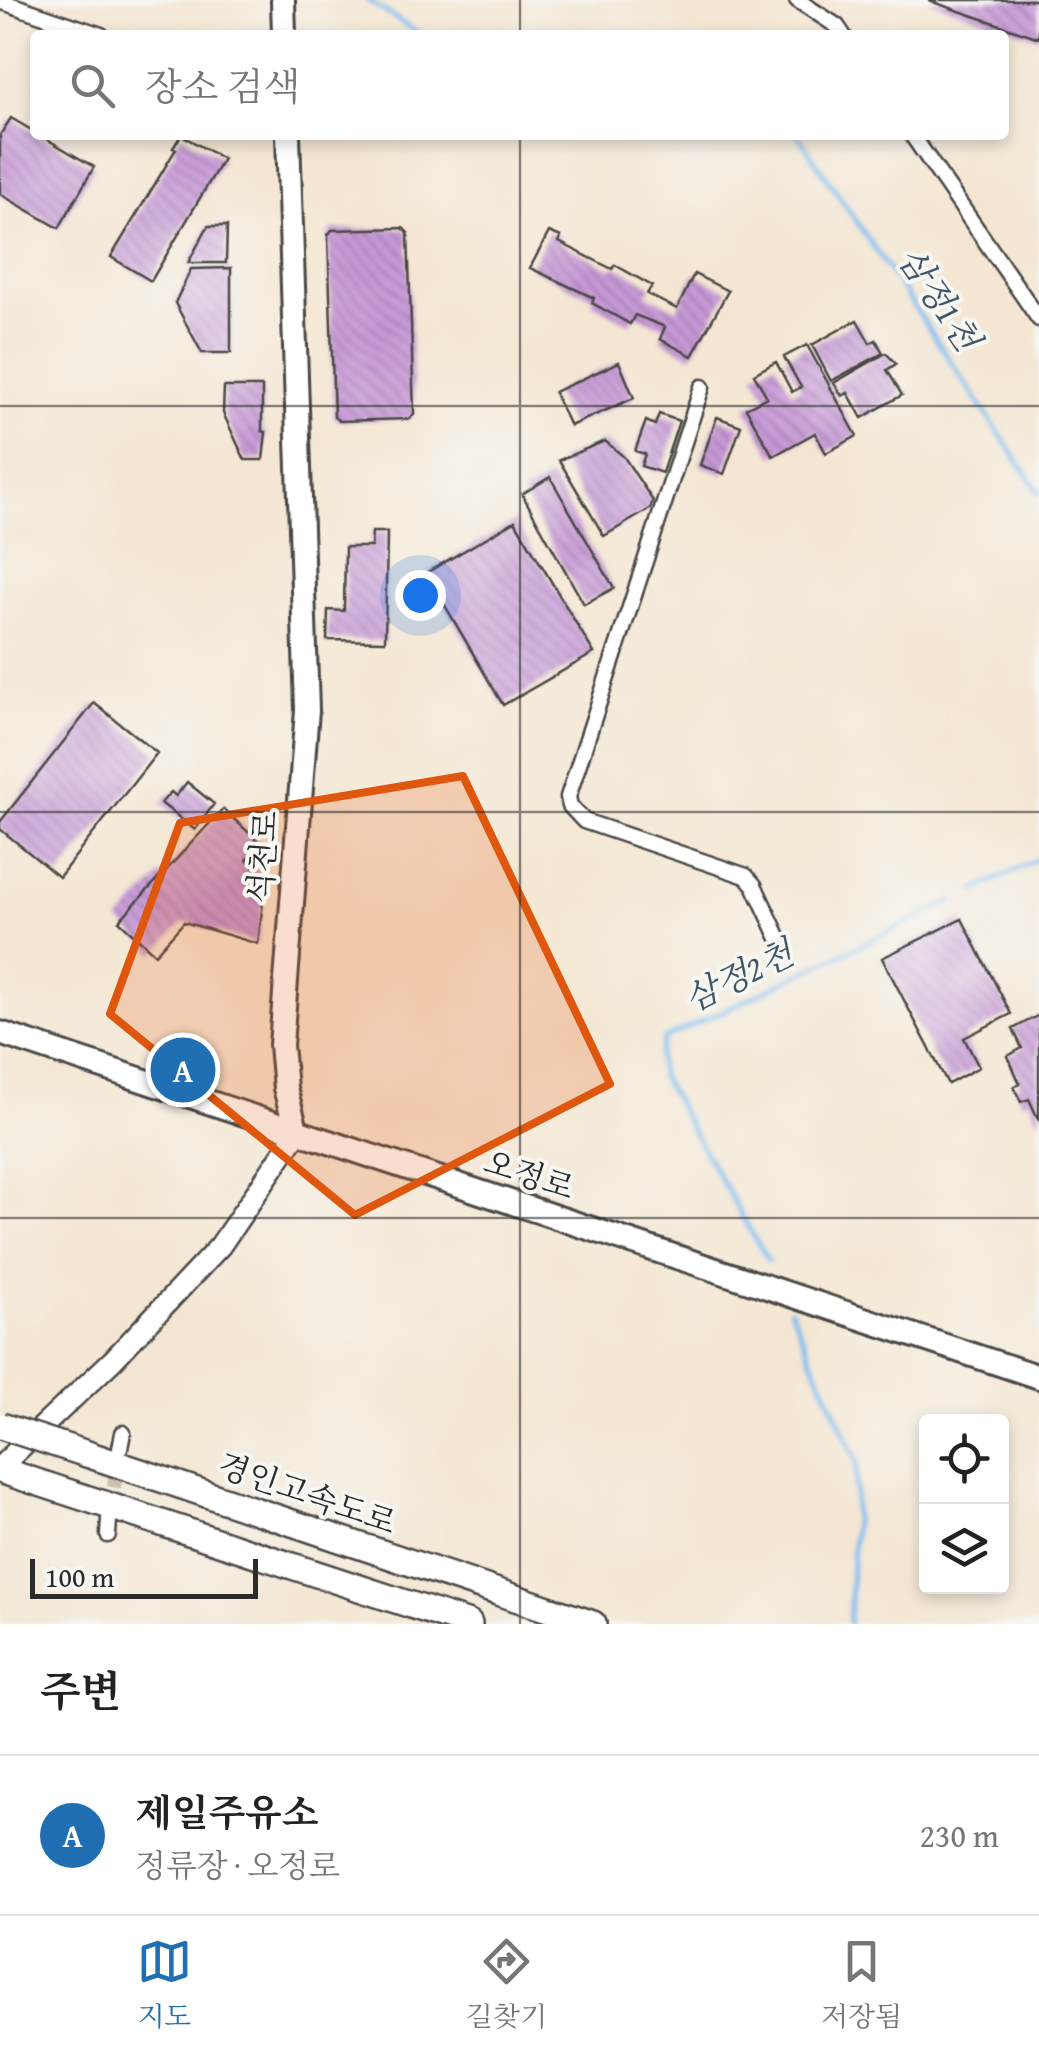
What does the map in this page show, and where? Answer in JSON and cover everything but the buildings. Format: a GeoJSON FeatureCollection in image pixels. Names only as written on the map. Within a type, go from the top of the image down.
{"type":"FeatureCollection","features":[{"type":"Feature","properties":{"kind":"highway","name":"경인고속도로"},"geometry":{"type":"LineString","coordinates":[[0,1426],[593,1624]]}},
{"type":"Feature","properties":{"kind":"highway"},"geometry":{"type":"LineString","coordinates":[[0,1469],[469,1624]]}},
{"type":"Feature","properties":{"kind":"main road"},"geometry":{"type":"LineString","coordinates":[[283,0],[284,30]]}},
{"type":"Feature","properties":{"kind":"main road","name":"석천로"},"geometry":{"type":"LineString","coordinates":[[288,140],[307,710],[281,1045],[285,1088],[297,1133]]}},
{"type":"Feature","properties":{"kind":"main road","name":"오정로"},"geometry":{"type":"LineString","coordinates":[[0,1033],[1039,1377]]}},
{"type":"Feature","properties":{"kind":"street"},"geometry":{"type":"LineString","coordinates":[[797,0],[840,30]]}},
{"type":"Feature","properties":{"kind":"street"},"geometry":{"type":"LineString","coordinates":[[0,1],[86,30]]}},
{"type":"Feature","properties":{"kind":"street"},"geometry":{"type":"LineString","coordinates":[[915,140],[1039,319]]}},
{"type":"Feature","properties":{"kind":"street"},"geometry":{"type":"LineString","coordinates":[[702,387],[568,796],[570,806],[584,821],[746,876],[784,949]]}},
{"type":"Feature","properties":{"kind":"street"},"geometry":{"type":"LineString","coordinates":[[0,1469],[113,1360],[220,1246],[297,1133]]}},
{"type":"Feature","properties":{"kind":"street"},"geometry":{"type":"LineString","coordinates":[[108,1535],[109,1519]]}},
{"type":"Feature","properties":{"kind":"highlighted area"},"geometry":{"type":"Polygon","coordinates":[[[463,776],[610,1084],[355,1215],[110,1014],[180,823],[463,776]]]}},
{"type":"Feature","properties":{"kind":"waterway","name":"삼정1천"},"geometry":{"type":"LineString","coordinates":[[367,0],[413,30]]}},
{"type":"Feature","properties":{"kind":"waterway","name":"삼정1천"},"geometry":{"type":"LineString","coordinates":[[801,140],[1039,492]]}},
{"type":"Feature","properties":{"kind":"waterway","name":"삼정2천"},"geometry":{"type":"LineString","coordinates":[[974,891],[1039,858]]}},
{"type":"Feature","properties":{"kind":"waterway","name":"삼정2천"},"geometry":{"type":"LineString","coordinates":[[768,1261],[660,1075],[659,1056],[664,1039],[953,901]]}},
{"type":"Feature","properties":{"kind":"waterway","name":"삼정2천"},"geometry":{"type":"LineString","coordinates":[[790,1309],[857,1461],[849,1624]]}},
{"type":"Feature","properties":{"kind":"tunnel"},"geometry":{"type":"LineString","coordinates":[[111,1508],[118,1460]]}},
{"type":"Feature","properties":{"kind":"place","name":"제일주유소"},"geometry":{"type":"Point","coordinates":[183,1070]}}]}
